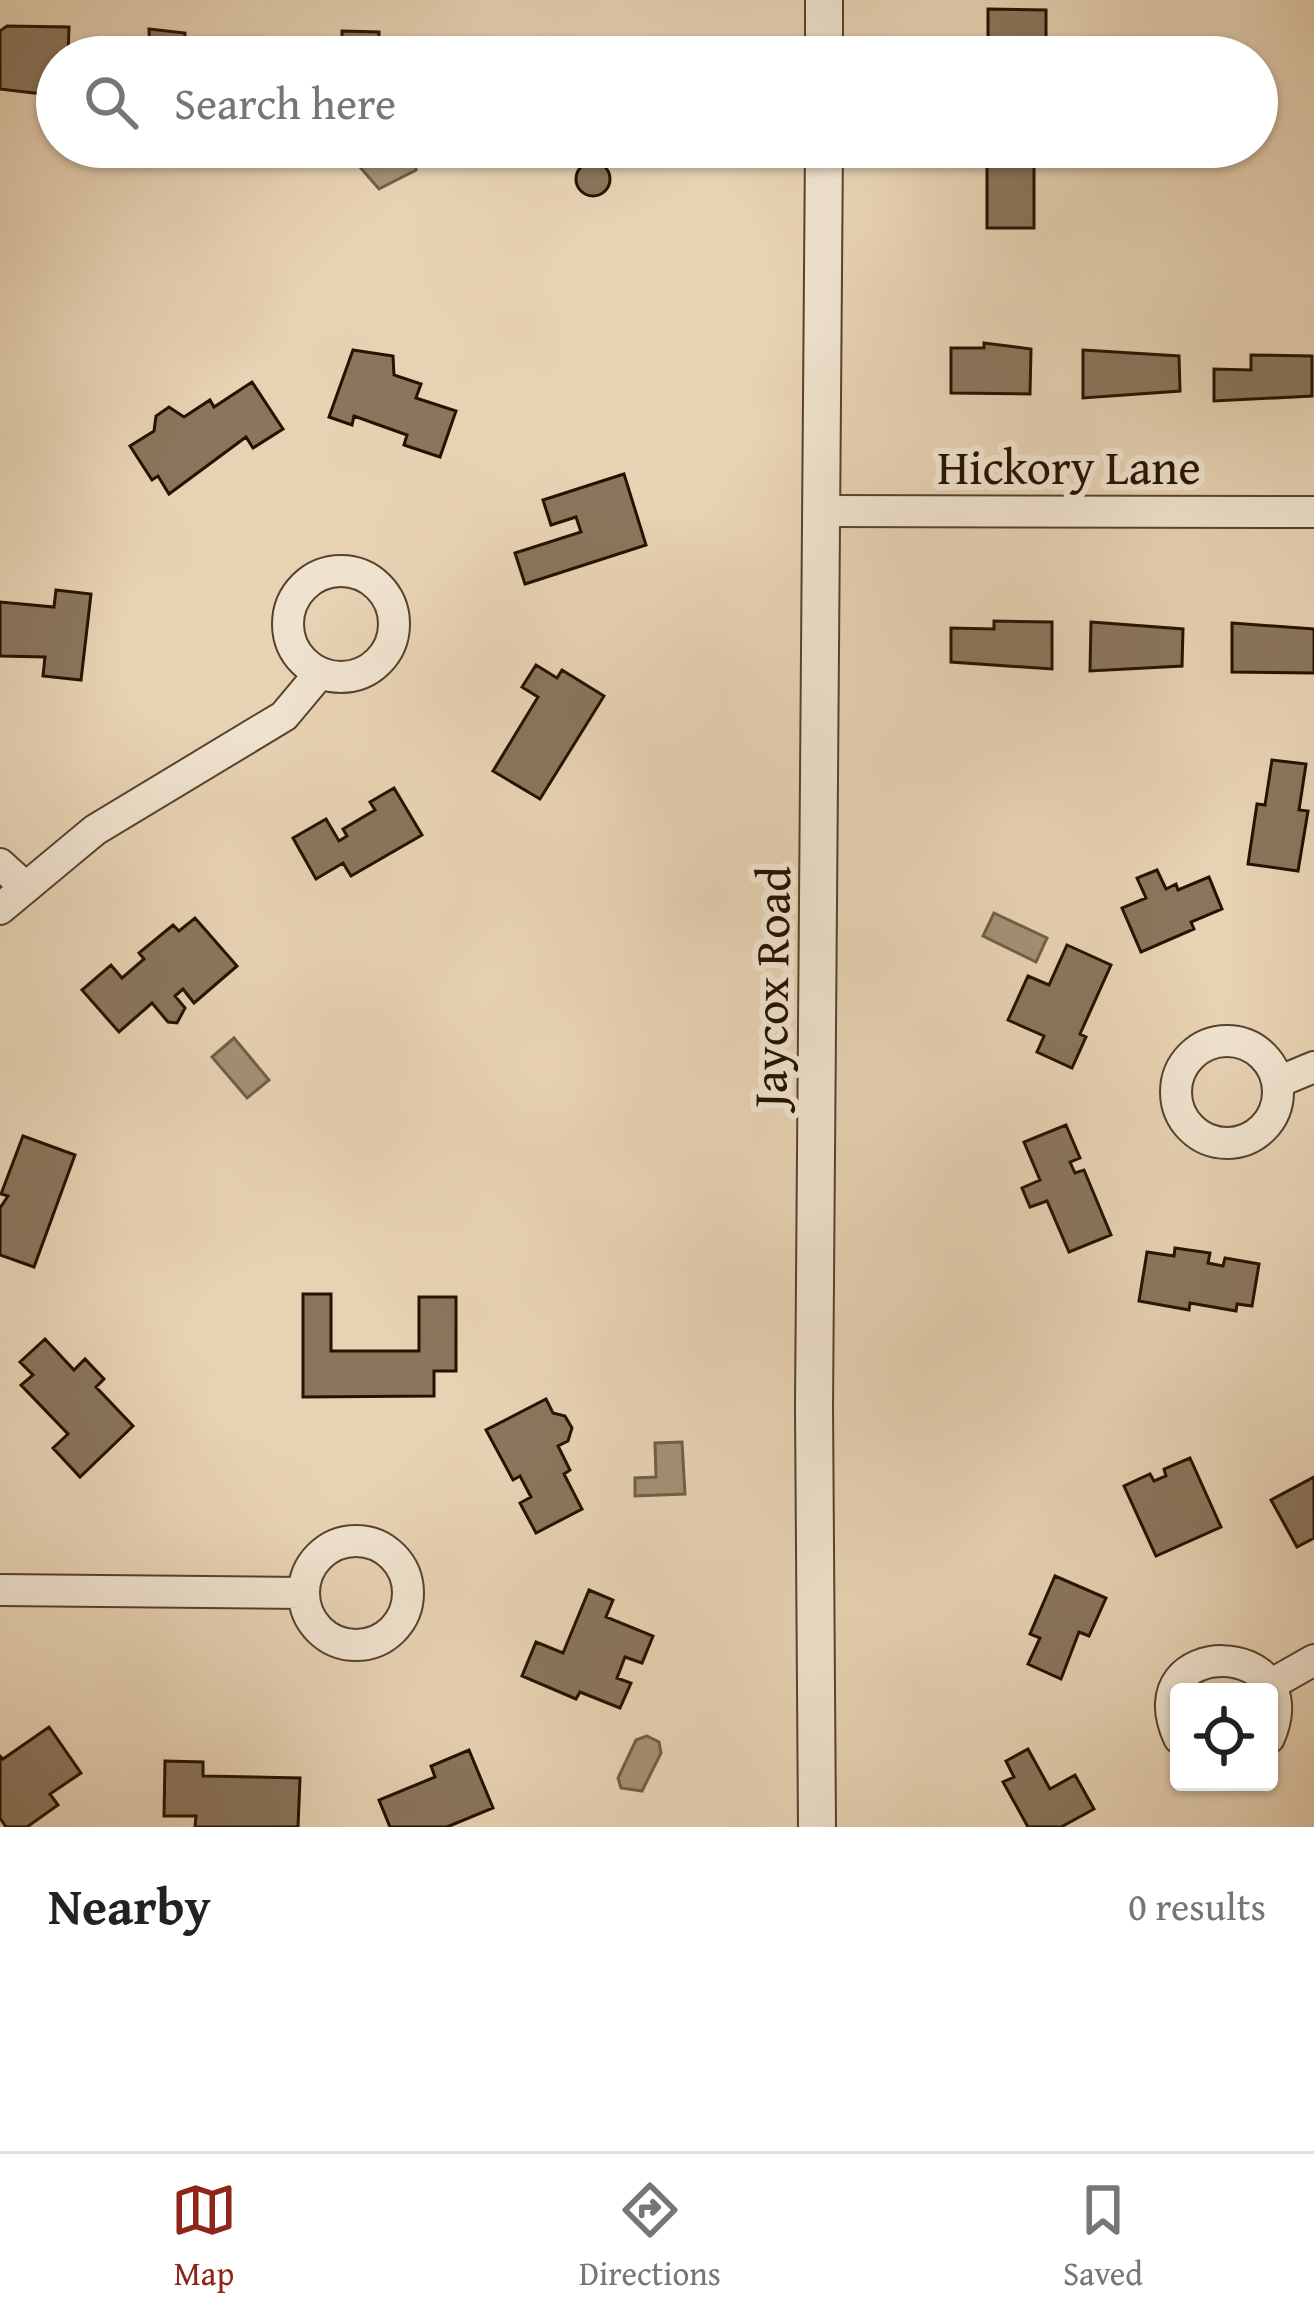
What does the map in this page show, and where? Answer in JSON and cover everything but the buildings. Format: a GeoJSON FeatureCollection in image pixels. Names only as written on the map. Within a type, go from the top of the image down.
{"type":"FeatureCollection","features":[{"type":"Feature","properties":{"kind":"street"},"geometry":{"type":"LineString","coordinates":[[824,0],[824,36]]}},
{"type":"Feature","properties":{"kind":"street","name":"Jaycox Road"},"geometry":{"type":"LineString","coordinates":[[818,1827],[814,1407],[824,168]]}},
{"type":"Feature","properties":{"kind":"street","name":"Hickory Lane"},"geometry":{"type":"LineString","coordinates":[[824,511],[1314,512]]}},
{"type":"Feature","properties":{"kind":"street"},"geometry":{"type":"LineString","coordinates":[[0,909],[11,875],[284,716],[320,673]]}},
{"type":"Feature","properties":{"kind":"street"},"geometry":{"type":"LineString","coordinates":[[1278,1082],[1314,1067]]}},
{"type":"Feature","properties":{"kind":"street"},"geometry":{"type":"LineString","coordinates":[[0,1590],[304,1593]]}},
{"type":"Feature","properties":{"kind":"street"},"geometry":{"type":"LineString","coordinates":[[1181,1683],[1198,1665],[1234,1660],[1257,1670],[1268,1683]]}},
{"type":"Feature","properties":{"kind":"street"},"geometry":{"type":"LineString","coordinates":[[1274,1683],[1314,1660]]}},
{"type":"Feature","properties":{"kind":"shaded area"},"geometry":{"type":"Polygon","coordinates":[[[361,168],[416,168],[416,170],[379,189],[361,168]]]}},
{"type":"Feature","properties":{"kind":"shaded area"},"geometry":{"type":"Polygon","coordinates":[[[994,913],[1047,938],[1036,962],[983,936],[994,913]]]}},
{"type":"Feature","properties":{"kind":"shaded area"},"geometry":{"type":"Polygon","coordinates":[[[234,1038],[269,1080],[247,1098],[212,1057],[234,1038]]]}},
{"type":"Feature","properties":{"kind":"shaded area"},"geometry":{"type":"Polygon","coordinates":[[[682,1442],[685,1494],[635,1496],[635,1478],[656,1477],[655,1443],[682,1442]]]}},
{"type":"Feature","properties":{"kind":"shaded area"},"geometry":{"type":"Polygon","coordinates":[[[647,1736],[659,1742],[661,1753],[642,1791],[621,1788],[618,1778],[636,1740],[647,1736]]]}}]}
